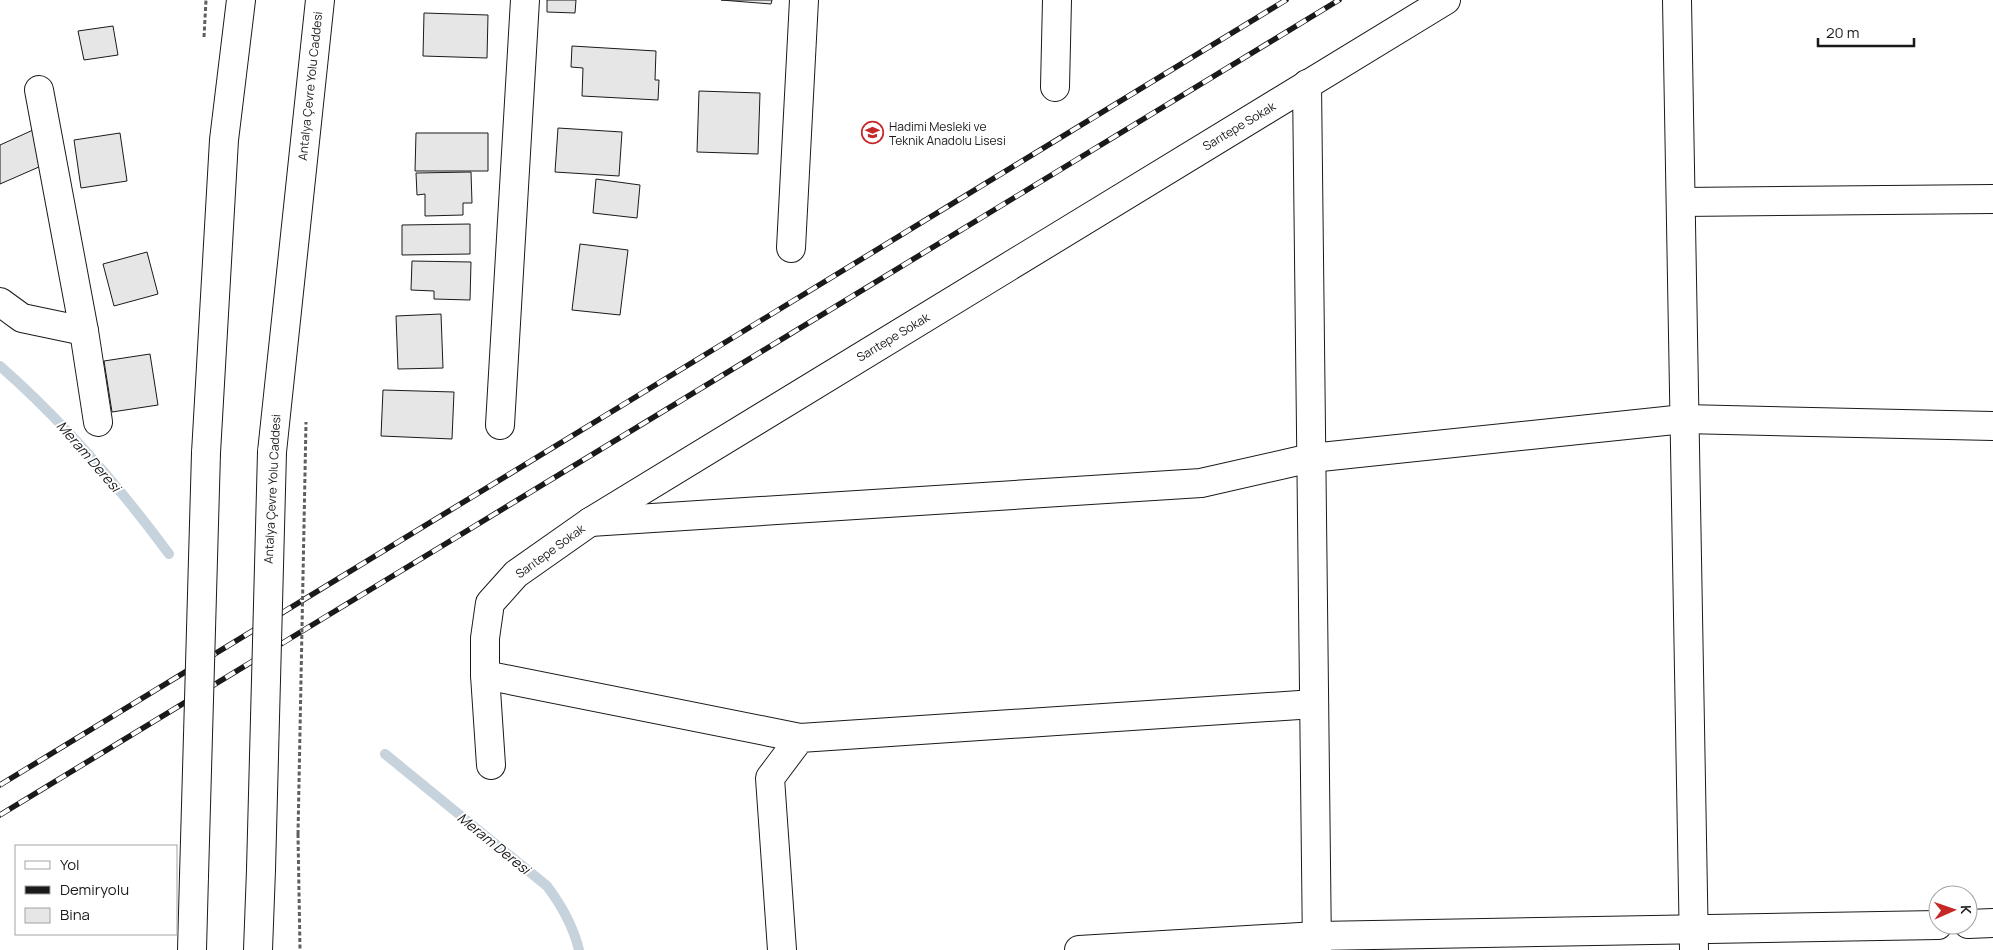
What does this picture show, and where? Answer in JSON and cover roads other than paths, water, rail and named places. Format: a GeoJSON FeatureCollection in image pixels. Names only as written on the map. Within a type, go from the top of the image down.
{"type":"FeatureCollection","features":[{"type":"Feature","properties":{"kind":"main road"},"geometry":{"type":"LineString","coordinates":[[192,950],[206,453],[224,140],[241,0]]}},
{"type":"Feature","properties":{"kind":"main road","name":"Antalya Çevre Yolu Caddesi"},"geometry":{"type":"LineString","coordinates":[[258,950],[272,452],[320,0]]}},
{"type":"Feature","properties":{"kind":"main road"},"geometry":{"type":"LineString","coordinates":[[500,425],[525,0]]}},
{"type":"Feature","properties":{"kind":"main road"},"geometry":{"type":"LineString","coordinates":[[791,248],[804,0]]}},
{"type":"Feature","properties":{"kind":"main road"},"geometry":{"type":"LineString","coordinates":[[1055,86],[1057,0]]}},
{"type":"Feature","properties":{"kind":"main road","name":"Sarıtepe Sokak"},"geometry":{"type":"LineString","coordinates":[[491,765],[485,676],[485,638],[490,603],[516,574],[590,522],[1446,0]]}},
{"type":"Feature","properties":{"kind":"main road"},"geometry":{"type":"LineString","coordinates":[[1677,0],[1694,940]]}},
{"type":"Feature","properties":{"kind":"main road"},"geometry":{"type":"LineString","coordinates":[[1307,84],[1317,943]]}},
{"type":"Feature","properties":{"kind":"main road"},"geometry":{"type":"LineString","coordinates":[[39,90],[84,331],[98,422]]}},
{"type":"Feature","properties":{"kind":"main road"},"geometry":{"type":"LineString","coordinates":[[1681,202],[1993,199]]}},
{"type":"Feature","properties":{"kind":"main road"},"geometry":{"type":"LineString","coordinates":[[0,302],[22,318],[84,331]]}},
{"type":"Feature","properties":{"kind":"main road"},"geometry":{"type":"LineString","coordinates":[[590,522],[1201,483],[1311,458],[1684,419],[1993,426]]}},
{"type":"Feature","properties":{"kind":"main road"},"geometry":{"type":"LineString","coordinates":[[485,676],[800,738],[1314,704]]}},
{"type":"Feature","properties":{"kind":"main road"},"geometry":{"type":"LineString","coordinates":[[782,950],[770,778],[800,738]]}},
{"type":"Feature","properties":{"kind":"main road"},"geometry":{"type":"LineString","coordinates":[[1978,924],[1993,923]]}},
{"type":"Feature","properties":{"kind":"main road"},"geometry":{"type":"LineString","coordinates":[[1078,950],[1317,943],[1694,940],[1928,925]]}},
{"type":"Feature","properties":{"kind":"waterway","name":"Meram Deresi"},"geometry":{"type":"LineString","coordinates":[[0,366],[24,387],[89,455],[130,503],[169,554]]}},
{"type":"Feature","properties":{"kind":"waterway","name":"Meram Deresi"},"geometry":{"type":"LineString","coordinates":[[385,754],[547,886],[566,916],[574,932],[579,950]]}},
{"type":"Feature","properties":{"kind":"railway"},"geometry":{"type":"LineString","coordinates":[[0,785],[1286,0]]}},
{"type":"Feature","properties":{"kind":"railway"},"geometry":{"type":"LineString","coordinates":[[0,815],[1339,0]]}},
{"type":"Feature","properties":{"kind":"place","name":"Hadimi Mesleki ve Teknik Anadolu Lisesi"},"geometry":{"type":"Point","coordinates":[873,133]}}]}
